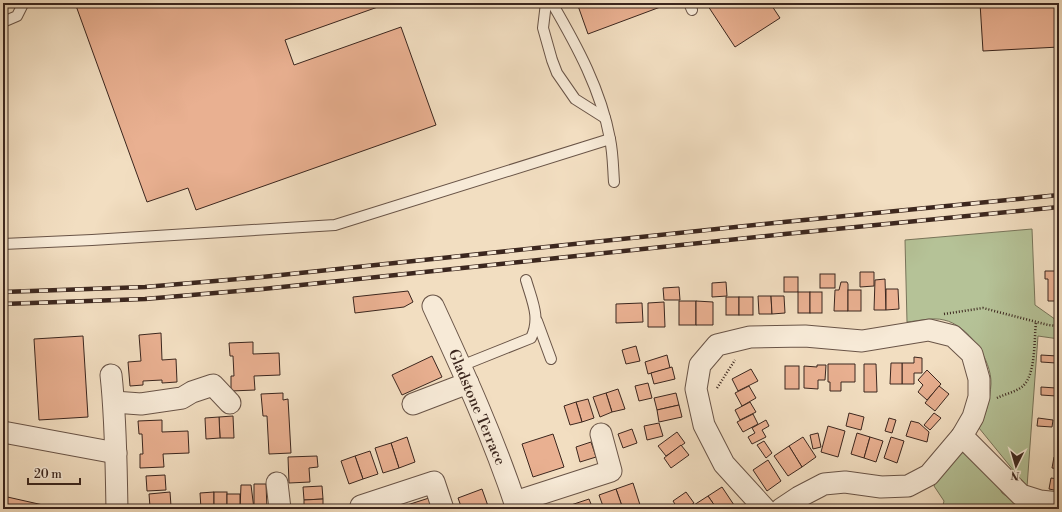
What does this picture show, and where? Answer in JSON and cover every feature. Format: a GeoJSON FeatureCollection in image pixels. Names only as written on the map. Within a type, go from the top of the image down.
{"type":"FeatureCollection","features":[{"type":"Feature","properties":{"kind":"street","name":"Gladstone Terrace"},"geometry":{"type":"LineString","coordinates":[[433,306],[464,374],[502,466],[516,506]]}},
{"type":"Feature","properties":{"kind":"street"},"geometry":{"type":"LineString","coordinates":[[765,509],[724,464],[704,425],[696,389],[700,365],[717,345],[750,337],[805,336],[862,340],[929,330],[953,336],[972,354],[979,379],[979,397],[973,417],[962,436],[929,475],[908,486],[881,487],[845,482],[824,484],[799,497],[781,509]]}},
{"type":"Feature","properties":{"kind":"street"},"geometry":{"type":"LineString","coordinates":[[413,404],[464,374]]}},
{"type":"Feature","properties":{"kind":"street"},"geometry":{"type":"LineString","coordinates":[[111,375],[114,402],[117,509]]}},
{"type":"Feature","properties":{"kind":"street"},"geometry":{"type":"LineString","coordinates":[[114,402],[141,404],[182,398],[192,392],[213,385],[230,403]]}},
{"type":"Feature","properties":{"kind":"street"},"geometry":{"type":"LineString","coordinates":[[3,432],[116,453]]}},
{"type":"Feature","properties":{"kind":"street"},"geometry":{"type":"LineString","coordinates":[[516,506],[611,471],[601,434]]}},
{"type":"Feature","properties":{"kind":"street"},"geometry":{"type":"LineString","coordinates":[[962,436],[1021,495],[1040,501],[1059,503]]}},
{"type":"Feature","properties":{"kind":"street"},"geometry":{"type":"LineString","coordinates":[[361,507],[434,482],[443,509]]}},
{"type":"Feature","properties":{"kind":"street"},"geometry":{"type":"LineString","coordinates":[[277,484],[280,509]]}},
{"type":"Feature","properties":{"kind":"lane"},"geometry":{"type":"LineString","coordinates":[[3,22],[17,16],[22,6],[21,3]]}},
{"type":"Feature","properties":{"kind":"lane"},"geometry":{"type":"LineString","coordinates":[[546,3],[543,28],[557,73],[574,98],[605,118]]}},
{"type":"Feature","properties":{"kind":"lane"},"geometry":{"type":"LineString","coordinates":[[552,3],[588,70],[605,118],[610,139],[614,182]]}},
{"type":"Feature","properties":{"kind":"lane"},"geometry":{"type":"LineString","coordinates":[[3,244],[335,225],[610,139]]}},
{"type":"Feature","properties":{"kind":"lane"},"geometry":{"type":"LineString","coordinates":[[526,280],[536,320],[551,360]]}},
{"type":"Feature","properties":{"kind":"lane"},"geometry":{"type":"LineString","coordinates":[[464,374],[531,338],[535,330],[536,320]]}},
{"type":"Feature","properties":{"kind":"path"},"geometry":{"type":"LineString","coordinates":[[929,330],[936,317],[948,313],[983,308],[1036,322],[1059,326]]}},
{"type":"Feature","properties":{"kind":"path"},"geometry":{"type":"LineString","coordinates":[[979,397],[986,399],[997,398],[1023,386],[1031,371],[1036,322]]}},
{"type":"Feature","properties":{"kind":"path"},"geometry":{"type":"LineString","coordinates":[[716,388],[736,358]]}},
{"type":"Feature","properties":{"kind":"green space"},"geometry":{"type":"Polygon","coordinates":[[[1032,229],[1035,305],[1059,322],[1059,339],[1038,336],[1027,487],[979,428],[987,407],[991,384],[987,365],[977,345],[962,329],[953,323],[944,320],[930,319],[907,322],[905,240],[1032,229]]]}},
{"type":"Feature","properties":{"kind":"green space"},"geometry":{"type":"Polygon","coordinates":[[[959,452],[970,454],[998,485],[1002,493],[1009,498],[1018,501],[1015,509],[942,509],[944,501],[934,486],[946,459],[959,452]]]}},
{"type":"Feature","properties":{"kind":"building"},"geometry":{"type":"Polygon","coordinates":[[[75,3],[389,3],[285,40],[294,65],[401,27],[436,125],[196,210],[188,188],[147,202],[75,3]]]}},
{"type":"Feature","properties":{"kind":"building"},"geometry":{"type":"Polygon","coordinates":[[[577,3],[662,3],[663,6],[588,34],[577,3]]]}},
{"type":"Feature","properties":{"kind":"building"},"geometry":{"type":"Polygon","coordinates":[[[706,3],[770,3],[780,18],[735,47],[706,3]]]}},
{"type":"Feature","properties":{"kind":"building"},"geometry":{"type":"Polygon","coordinates":[[[980,3],[1059,3],[1059,47],[983,51],[980,3]]]}},
{"type":"Feature","properties":{"kind":"building"},"geometry":{"type":"Polygon","coordinates":[[[1045,271],[1059,271],[1059,301],[1048,301],[1048,279],[1045,279],[1045,271]]]}},
{"type":"Feature","properties":{"kind":"building"},"geometry":{"type":"Polygon","coordinates":[[[860,272],[874,272],[874,286],[860,287],[860,272]]]}},
{"type":"Feature","properties":{"kind":"building"},"geometry":{"type":"Polygon","coordinates":[[[820,274],[835,274],[835,288],[820,288],[820,274]]]}},
{"type":"Feature","properties":{"kind":"building"},"geometry":{"type":"Polygon","coordinates":[[[784,277],[798,277],[798,292],[784,292],[784,277]]]}},
{"type":"Feature","properties":{"kind":"building"},"geometry":{"type":"Polygon","coordinates":[[[885,279],[886,310],[874,310],[875,280],[885,279]]]}},
{"type":"Feature","properties":{"kind":"building"},"geometry":{"type":"Polygon","coordinates":[[[726,282],[727,296],[712,297],[712,283],[726,282]]]}},
{"type":"Feature","properties":{"kind":"building"},"geometry":{"type":"Polygon","coordinates":[[[841,282],[847,282],[848,284],[848,311],[834,311],[835,290],[839,290],[841,282]]]}},
{"type":"Feature","properties":{"kind":"building"},"geometry":{"type":"Polygon","coordinates":[[[679,287],[680,300],[664,300],[663,288],[679,287]]]}},
{"type":"Feature","properties":{"kind":"building"},"geometry":{"type":"Polygon","coordinates":[[[886,289],[898,289],[899,309],[886,310],[886,289]]]}},
{"type":"Feature","properties":{"kind":"building"},"geometry":{"type":"Polygon","coordinates":[[[848,290],[861,290],[861,311],[848,311],[848,290]]]}},
{"type":"Feature","properties":{"kind":"building"},"geometry":{"type":"Polygon","coordinates":[[[408,291],[413,302],[404,307],[355,313],[353,297],[408,291]]]}},
{"type":"Feature","properties":{"kind":"building"},"geometry":{"type":"Polygon","coordinates":[[[798,292],[810,292],[810,313],[798,313],[798,292]]]}},
{"type":"Feature","properties":{"kind":"building"},"geometry":{"type":"Polygon","coordinates":[[[810,292],[822,292],[822,313],[810,313],[810,292]]]}},
{"type":"Feature","properties":{"kind":"building"},"geometry":{"type":"Polygon","coordinates":[[[758,296],[771,296],[772,314],[759,314],[758,296]]]}},
{"type":"Feature","properties":{"kind":"building"},"geometry":{"type":"Polygon","coordinates":[[[771,296],[784,296],[785,313],[772,314],[771,296]]]}},
{"type":"Feature","properties":{"kind":"building"},"geometry":{"type":"Polygon","coordinates":[[[726,297],[739,297],[739,315],[726,315],[726,297]]]}},
{"type":"Feature","properties":{"kind":"building"},"geometry":{"type":"Polygon","coordinates":[[[739,297],[753,297],[753,315],[739,315],[739,297]]]}},
{"type":"Feature","properties":{"kind":"building"},"geometry":{"type":"Polygon","coordinates":[[[679,301],[696,301],[696,325],[679,325],[679,301]]]}},
{"type":"Feature","properties":{"kind":"building"},"geometry":{"type":"Polygon","coordinates":[[[696,301],[713,302],[713,325],[696,325],[696,301]]]}},
{"type":"Feature","properties":{"kind":"building"},"geometry":{"type":"Polygon","coordinates":[[[664,302],[665,327],[648,327],[648,303],[664,302]]]}},
{"type":"Feature","properties":{"kind":"building"},"geometry":{"type":"Polygon","coordinates":[[[642,303],[643,322],[616,323],[616,304],[642,303]]]}},
{"type":"Feature","properties":{"kind":"building"},"geometry":{"type":"Polygon","coordinates":[[[161,333],[162,360],[176,359],[177,382],[162,383],[162,380],[143,381],[143,385],[130,386],[128,362],[141,361],[139,335],[161,333]]]}},
{"type":"Feature","properties":{"kind":"building"},"geometry":{"type":"Polygon","coordinates":[[[83,336],[88,417],[39,420],[34,339],[83,336]]]}},
{"type":"Feature","properties":{"kind":"building"},"geometry":{"type":"Polygon","coordinates":[[[253,342],[253,354],[279,353],[280,375],[254,376],[255,390],[231,391],[231,376],[234,376],[233,356],[230,356],[229,343],[253,342]]]}},
{"type":"Feature","properties":{"kind":"building"},"geometry":{"type":"Polygon","coordinates":[[[636,346],[640,361],[626,364],[622,350],[636,346]]]}},
{"type":"Feature","properties":{"kind":"building"},"geometry":{"type":"Polygon","coordinates":[[[667,355],[670,368],[648,374],[645,362],[667,355]]]}},
{"type":"Feature","properties":{"kind":"building"},"geometry":{"type":"Polygon","coordinates":[[[1041,355],[1057,356],[1056,363],[1041,362],[1041,355]]]}},
{"type":"Feature","properties":{"kind":"building"},"geometry":{"type":"Polygon","coordinates":[[[432,356],[442,377],[402,395],[392,375],[432,356]]]}},
{"type":"Feature","properties":{"kind":"building"},"geometry":{"type":"Polygon","coordinates":[[[914,357],[922,358],[922,373],[914,373],[914,384],[902,384],[902,363],[914,363],[914,357]]]}},
{"type":"Feature","properties":{"kind":"building"},"geometry":{"type":"Polygon","coordinates":[[[891,363],[902,363],[902,384],[890,384],[891,363]]]}},
{"type":"Feature","properties":{"kind":"building"},"geometry":{"type":"Polygon","coordinates":[[[828,364],[855,364],[855,382],[841,382],[841,391],[830,391],[830,382],[828,382],[828,364]]]}},
{"type":"Feature","properties":{"kind":"building"},"geometry":{"type":"Polygon","coordinates":[[[864,364],[876,364],[877,392],[864,392],[864,364]]]}},
{"type":"Feature","properties":{"kind":"building"},"geometry":{"type":"Polygon","coordinates":[[[817,365],[826,365],[825,380],[818,380],[818,389],[804,388],[804,366],[817,367],[817,365]]]}},
{"type":"Feature","properties":{"kind":"building"},"geometry":{"type":"Polygon","coordinates":[[[785,366],[799,366],[799,389],[785,389],[785,366]]]}},
{"type":"Feature","properties":{"kind":"building"},"geometry":{"type":"Polygon","coordinates":[[[672,367],[675,379],[654,384],[651,373],[672,367]]]}},
{"type":"Feature","properties":{"kind":"building"},"geometry":{"type":"Polygon","coordinates":[[[751,369],[758,381],[738,391],[732,379],[751,369]]]}},
{"type":"Feature","properties":{"kind":"building"},"geometry":{"type":"Polygon","coordinates":[[[927,370],[941,384],[927,400],[918,392],[923,385],[918,380],[927,370]]]}},
{"type":"Feature","properties":{"kind":"building"},"geometry":{"type":"Polygon","coordinates":[[[648,383],[652,398],[639,401],[635,386],[648,383]]]}},
{"type":"Feature","properties":{"kind":"building"},"geometry":{"type":"Polygon","coordinates":[[[749,386],[756,398],[742,406],[735,393],[749,386]]]}},
{"type":"Feature","properties":{"kind":"building"},"geometry":{"type":"Polygon","coordinates":[[[939,386],[949,394],[935,411],[925,403],[939,386]]]}},
{"type":"Feature","properties":{"kind":"building"},"geometry":{"type":"Polygon","coordinates":[[[1041,387],[1056,388],[1056,396],[1041,395],[1041,387]]]}},
{"type":"Feature","properties":{"kind":"building"},"geometry":{"type":"Polygon","coordinates":[[[618,389],[625,409],[612,412],[606,393],[618,389]]]}},
{"type":"Feature","properties":{"kind":"building"},"geometry":{"type":"Polygon","coordinates":[[[283,393],[283,400],[288,399],[291,453],[269,454],[267,416],[263,416],[261,394],[283,393]]]}},
{"type":"Feature","properties":{"kind":"building"},"geometry":{"type":"Polygon","coordinates":[[[606,393],[612,412],[600,417],[593,397],[606,393]]]}},
{"type":"Feature","properties":{"kind":"building"},"geometry":{"type":"Polygon","coordinates":[[[676,393],[679,405],[657,410],[654,398],[676,393]]]}},
{"type":"Feature","properties":{"kind":"building"},"geometry":{"type":"Polygon","coordinates":[[[588,399],[594,418],[582,422],[576,402],[588,399]]]}},
{"type":"Feature","properties":{"kind":"building"},"geometry":{"type":"Polygon","coordinates":[[[576,402],[582,422],[570,425],[564,406],[576,402]]]}},
{"type":"Feature","properties":{"kind":"building"},"geometry":{"type":"Polygon","coordinates":[[[750,402],[756,412],[740,420],[735,410],[750,402]]]}},
{"type":"Feature","properties":{"kind":"building"},"geometry":{"type":"Polygon","coordinates":[[[679,405],[682,417],[659,422],[657,410],[679,405]]]}},
{"type":"Feature","properties":{"kind":"building"},"geometry":{"type":"Polygon","coordinates":[[[849,413],[864,417],[861,430],[846,426],[849,413]]]}},
{"type":"Feature","properties":{"kind":"building"},"geometry":{"type":"Polygon","coordinates":[[[934,413],[941,418],[930,430],[924,425],[934,413]]]}},
{"type":"Feature","properties":{"kind":"building"},"geometry":{"type":"Polygon","coordinates":[[[753,414],[758,424],[743,432],[737,422],[753,414]]]}},
{"type":"Feature","properties":{"kind":"building"},"geometry":{"type":"Polygon","coordinates":[[[233,416],[234,438],[220,438],[219,417],[233,416]]]}},
{"type":"Feature","properties":{"kind":"building"},"geometry":{"type":"Polygon","coordinates":[[[219,417],[220,438],[206,439],[205,418],[219,417]]]}},
{"type":"Feature","properties":{"kind":"building"},"geometry":{"type":"Polygon","coordinates":[[[889,418],[896,420],[892,433],[885,431],[889,418]]]}},
{"type":"Feature","properties":{"kind":"building"},"geometry":{"type":"Polygon","coordinates":[[[1038,418],[1053,420],[1052,427],[1037,426],[1038,418]]]}},
{"type":"Feature","properties":{"kind":"building"},"geometry":{"type":"Polygon","coordinates":[[[162,420],[162,432],[188,431],[189,453],[163,454],[164,467],[140,468],[140,454],[143,454],[142,434],[139,434],[138,421],[162,420]]]}},
{"type":"Feature","properties":{"kind":"building"},"geometry":{"type":"Polygon","coordinates":[[[766,420],[769,426],[762,430],[766,437],[752,444],[748,437],[755,433],[752,428],[766,420]]]}},
{"type":"Feature","properties":{"kind":"building"},"geometry":{"type":"Polygon","coordinates":[[[911,421],[919,423],[929,432],[927,442],[906,436],[911,421]]]}},
{"type":"Feature","properties":{"kind":"building"},"geometry":{"type":"Polygon","coordinates":[[[659,423],[663,436],[647,440],[644,426],[659,423]]]}},
{"type":"Feature","properties":{"kind":"building"},"geometry":{"type":"Polygon","coordinates":[[[828,426],[845,431],[838,457],[821,452],[828,426]]]}},
{"type":"Feature","properties":{"kind":"building"},"geometry":{"type":"Polygon","coordinates":[[[632,429],[637,443],[623,448],[618,434],[632,429]]]}},
{"type":"Feature","properties":{"kind":"building"},"geometry":{"type":"Polygon","coordinates":[[[677,432],[685,443],[666,456],[658,446],[677,432]]]}},
{"type":"Feature","properties":{"kind":"building"},"geometry":{"type":"Polygon","coordinates":[[[818,433],[821,447],[813,449],[810,435],[818,433]]]}},
{"type":"Feature","properties":{"kind":"building"},"geometry":{"type":"Polygon","coordinates":[[[857,433],[870,437],[864,458],[851,454],[857,433]]]}},
{"type":"Feature","properties":{"kind":"building"},"geometry":{"type":"Polygon","coordinates":[[[553,434],[564,467],[533,477],[522,444],[553,434]]]}},
{"type":"Feature","properties":{"kind":"building"},"geometry":{"type":"Polygon","coordinates":[[[407,437],[415,462],[399,468],[391,443],[407,437]]]}},
{"type":"Feature","properties":{"kind":"building"},"geometry":{"type":"Polygon","coordinates":[[[803,437],[816,457],[802,467],[789,446],[803,437]]]}},
{"type":"Feature","properties":{"kind":"building"},"geometry":{"type":"Polygon","coordinates":[[[870,437],[883,441],[876,462],[864,458],[870,437]]]}},
{"type":"Feature","properties":{"kind":"building"},"geometry":{"type":"Polygon","coordinates":[[[891,437],[904,441],[897,463],[884,458],[891,437]]]}},
{"type":"Feature","properties":{"kind":"building"},"geometry":{"type":"Polygon","coordinates":[[[1057,437],[1059,437],[1059,450],[1056,450],[1057,437]]]}},
{"type":"Feature","properties":{"kind":"building"},"geometry":{"type":"Polygon","coordinates":[[[764,441],[772,453],[766,458],[757,445],[764,441]]]}},
{"type":"Feature","properties":{"kind":"building"},"geometry":{"type":"Polygon","coordinates":[[[591,442],[596,457],[580,462],[576,447],[591,442]]]}},
{"type":"Feature","properties":{"kind":"building"},"geometry":{"type":"Polygon","coordinates":[[[391,443],[399,468],[383,473],[375,448],[391,443]]]}},
{"type":"Feature","properties":{"kind":"building"},"geometry":{"type":"Polygon","coordinates":[[[681,445],[689,455],[671,468],[664,458],[681,445]]]}},
{"type":"Feature","properties":{"kind":"building"},"geometry":{"type":"Polygon","coordinates":[[[789,446],[802,467],[788,476],[774,456],[789,446]]]}},
{"type":"Feature","properties":{"kind":"building"},"geometry":{"type":"Polygon","coordinates":[[[370,451],[378,474],[363,479],[355,456],[370,451]]]}},
{"type":"Feature","properties":{"kind":"building"},"geometry":{"type":"Polygon","coordinates":[[[317,456],[318,467],[309,468],[310,482],[289,483],[288,457],[317,456]]]}},
{"type":"Feature","properties":{"kind":"building"},"geometry":{"type":"Polygon","coordinates":[[[355,456],[363,479],[349,484],[341,461],[355,456]]]}},
{"type":"Feature","properties":{"kind":"building"},"geometry":{"type":"Polygon","coordinates":[[[1054,457],[1059,458],[1059,469],[1052,468],[1054,457]]]}},
{"type":"Feature","properties":{"kind":"building"},"geometry":{"type":"Polygon","coordinates":[[[768,460],[781,481],[767,491],[753,470],[768,460]]]}},
{"type":"Feature","properties":{"kind":"building"},"geometry":{"type":"Polygon","coordinates":[[[1059,472],[1059,491],[1049,489],[1051,478],[1058,479],[1059,472]]]}},
{"type":"Feature","properties":{"kind":"building"},"geometry":{"type":"Polygon","coordinates":[[[165,475],[166,490],[147,491],[146,476],[165,475]]]}},
{"type":"Feature","properties":{"kind":"building"},"geometry":{"type":"Polygon","coordinates":[[[633,483],[641,508],[623,509],[616,489],[633,483]]]}},
{"type":"Feature","properties":{"kind":"building"},"geometry":{"type":"Polygon","coordinates":[[[254,484],[266,484],[267,509],[254,509],[254,484]]]}},
{"type":"Feature","properties":{"kind":"building"},"geometry":{"type":"Polygon","coordinates":[[[241,485],[251,485],[254,509],[240,509],[241,485]]]}},
{"type":"Feature","properties":{"kind":"building"},"geometry":{"type":"Polygon","coordinates":[[[322,486],[323,499],[304,500],[303,487],[322,486]]]}},
{"type":"Feature","properties":{"kind":"building"},"geometry":{"type":"Polygon","coordinates":[[[722,487],[736,508],[735,509],[717,509],[708,496],[722,487]]]}},
{"type":"Feature","properties":{"kind":"building"},"geometry":{"type":"Polygon","coordinates":[[[482,489],[488,506],[480,509],[462,509],[458,498],[482,489]]]}},
{"type":"Feature","properties":{"kind":"building"},"geometry":{"type":"Polygon","coordinates":[[[616,489],[623,509],[604,509],[599,495],[616,489]]]}},
{"type":"Feature","properties":{"kind":"building"},"geometry":{"type":"Polygon","coordinates":[[[170,492],[171,506],[150,507],[149,494],[170,492]]]}},
{"type":"Feature","properties":{"kind":"building"},"geometry":{"type":"Polygon","coordinates":[[[214,492],[214,509],[201,509],[200,493],[214,492]]]}},
{"type":"Feature","properties":{"kind":"building"},"geometry":{"type":"Polygon","coordinates":[[[214,492],[227,492],[227,509],[214,509],[214,492]]]}},
{"type":"Feature","properties":{"kind":"building"},"geometry":{"type":"Polygon","coordinates":[[[686,492],[694,503],[685,509],[678,509],[673,501],[686,492]]]}},
{"type":"Feature","properties":{"kind":"building"},"geometry":{"type":"Polygon","coordinates":[[[227,494],[240,494],[240,509],[227,509],[227,494]]]}},
{"type":"Feature","properties":{"kind":"building"},"geometry":{"type":"Polygon","coordinates":[[[3,496],[43,505],[66,509],[3,509],[3,496]]]}},
{"type":"Feature","properties":{"kind":"building"},"geometry":{"type":"Polygon","coordinates":[[[708,496],[717,509],[697,509],[694,505],[708,496]]]}},
{"type":"Feature","properties":{"kind":"building"},"geometry":{"type":"Polygon","coordinates":[[[429,498],[433,509],[402,509],[401,507],[429,498]]]}},
{"type":"Feature","properties":{"kind":"building"},"geometry":{"type":"Polygon","coordinates":[[[323,499],[323,509],[304,509],[304,500],[323,499]]]}},
{"type":"Feature","properties":{"kind":"building"},"geometry":{"type":"Polygon","coordinates":[[[589,499],[593,509],[575,509],[574,504],[589,499]]]}},
{"type":"Feature","properties":{"kind":"building"},"geometry":{"type":"Polygon","coordinates":[[[574,504],[575,509],[559,509],[574,504]]]}},
{"type":"Feature","properties":{"kind":"building"},"geometry":{"type":"Polygon","coordinates":[[[171,506],[171,509],[150,509],[150,507],[171,506]]]}},
{"type":"Feature","properties":{"kind":"railway"},"geometry":{"type":"LineString","coordinates":[[3,292],[145,287],[262,277],[784,222],[1059,195]]}},
{"type":"Feature","properties":{"kind":"railway"},"geometry":{"type":"LineString","coordinates":[[3,304],[145,299],[263,289],[785,234],[1059,207]]}}]}
